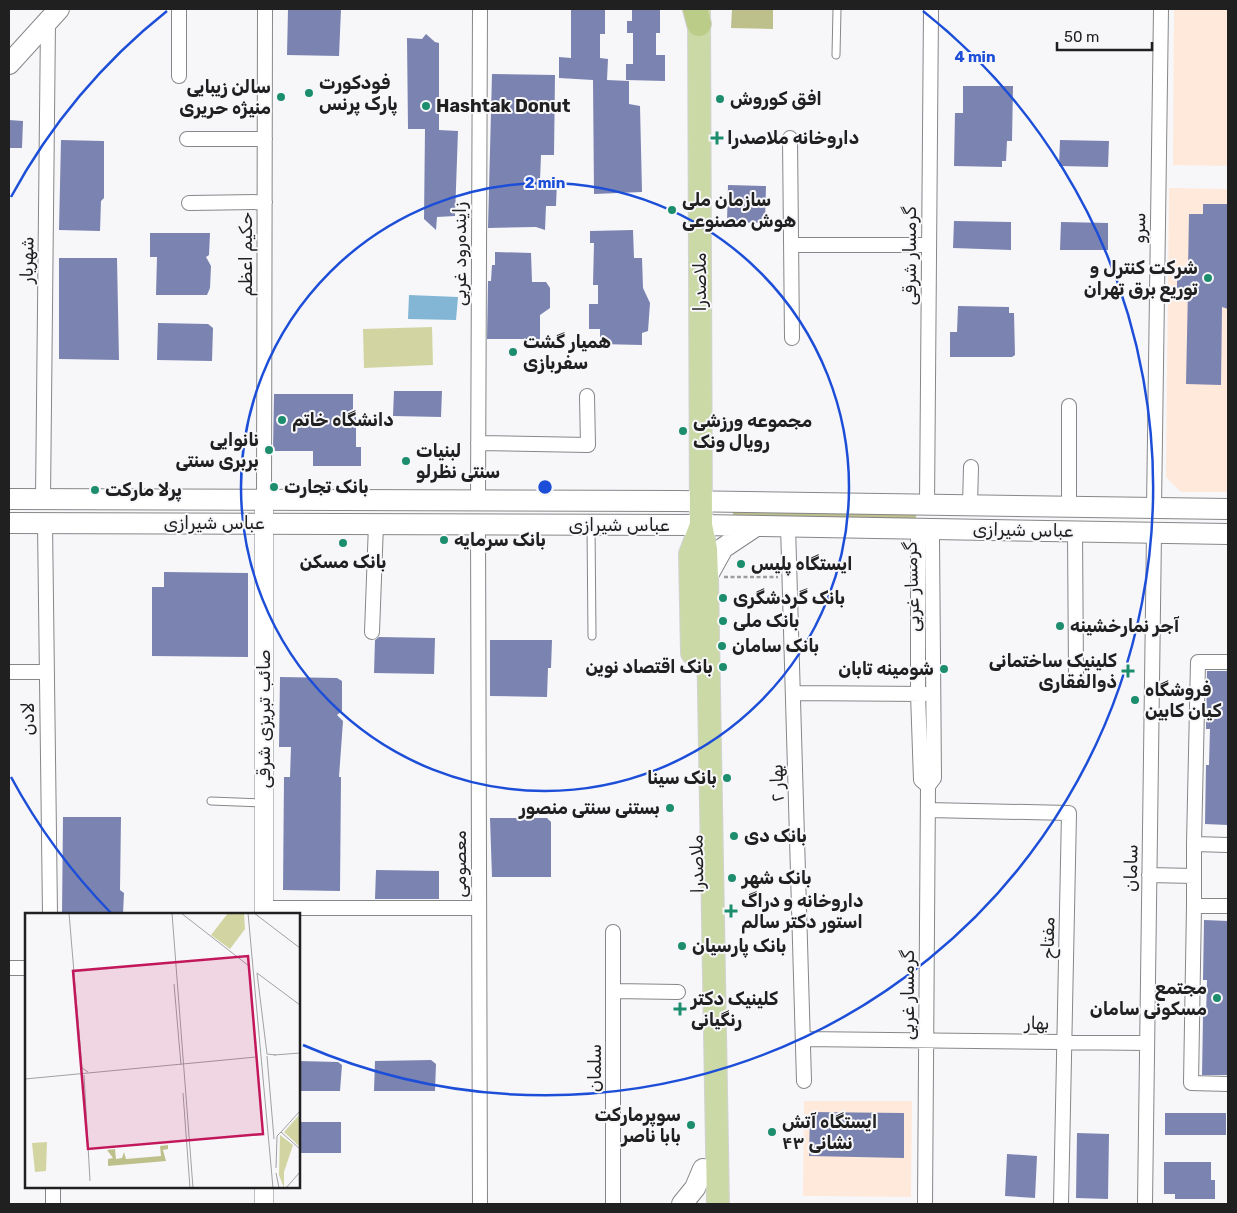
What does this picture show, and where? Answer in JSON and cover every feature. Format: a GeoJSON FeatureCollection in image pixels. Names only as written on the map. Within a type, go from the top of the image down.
{"type":"FeatureCollection","features":[{"type":"Feature","properties":{"kind":"main road","name":"ملاصدرا"},"geometry":{"type":"LineString","coordinates":[[698,14],[700,525],[706,550],[707,577],[703,1203]]}},
{"type":"Feature","properties":{"kind":"main road"},"geometry":{"type":"LineString","coordinates":[[9,64],[54,15]]}},
{"type":"Feature","properties":{"kind":"main road","name":"عباس شیرازی"},"geometry":{"type":"LineString","coordinates":[[9,499],[701,501],[1228,509]]}},
{"type":"Feature","properties":{"kind":"main road"},"geometry":{"type":"LineString","coordinates":[[729,502],[723,514],[731,526]]}},
{"type":"Feature","properties":{"kind":"main road"},"geometry":{"type":"LineString","coordinates":[[927,529],[928,504]]}},
{"type":"Feature","properties":{"kind":"main road","name":"عباس شیرازی"},"geometry":{"type":"LineString","coordinates":[[9,523],[700,525],[1228,534]]}},
{"type":"Feature","properties":{"kind":"main road","name":"ملاصدرا"},"geometry":{"type":"LineString","coordinates":[[700,525],[690,554],[704,1169],[703,1203]]}},
{"type":"Feature","properties":{"kind":"main road"},"geometry":{"type":"LineString","coordinates":[[707,577],[724,548],[756,526]]}},
{"type":"Feature","properties":{"kind":"street"},"geometry":{"type":"LineString","coordinates":[[179,9],[179,76]]}},
{"type":"Feature","properties":{"kind":"street","name":"حکیم اعظم"},"geometry":{"type":"LineString","coordinates":[[264,499],[265,9]]}},
{"type":"Feature","properties":{"kind":"street","name":"زاینده‌رود غربی"},"geometry":{"type":"LineString","coordinates":[[478,500],[480,9]]}},
{"type":"Feature","properties":{"kind":"street","name":"گرمسار شرقی"},"geometry":{"type":"LineString","coordinates":[[928,504],[931,9]]}},
{"type":"Feature","properties":{"kind":"street","name":"سرو"},"geometry":{"type":"LineString","coordinates":[[1154,508],[1161,9]]}},
{"type":"Feature","properties":{"kind":"street","name":"شهریار"},"geometry":{"type":"LineString","coordinates":[[43,499],[54,15]]}},
{"type":"Feature","properties":{"kind":"street"},"geometry":{"type":"LineString","coordinates":[[790,138],[792,338]]}},
{"type":"Feature","properties":{"kind":"street"},"geometry":{"type":"LineString","coordinates":[[187,139],[265,139]]}},
{"type":"Feature","properties":{"kind":"street"},"geometry":{"type":"LineString","coordinates":[[189,203],[265,202]]}},
{"type":"Feature","properties":{"kind":"street"},"geometry":{"type":"LineString","coordinates":[[791,245],[929,245]]}},
{"type":"Feature","properties":{"kind":"street"},"geometry":{"type":"LineString","coordinates":[[478,443],[588,445],[586,396]]}},
{"type":"Feature","properties":{"kind":"street"},"geometry":{"type":"LineString","coordinates":[[1069,507],[1070,406]]}},
{"type":"Feature","properties":{"kind":"street"},"geometry":{"type":"LineString","coordinates":[[970,505],[971,467]]}},
{"type":"Feature","properties":{"kind":"street","name":"صائب تبریزی شرقی"},"geometry":{"type":"LineString","coordinates":[[264,499],[264,911]]}},
{"type":"Feature","properties":{"kind":"street","name":"لادن"},"geometry":{"type":"LineString","coordinates":[[45,523],[50,913]]}},
{"type":"Feature","properties":{"kind":"street"},"geometry":{"type":"LineString","coordinates":[[372,632],[376,524]]}},
{"type":"Feature","properties":{"kind":"street","name":"معصومی"},"geometry":{"type":"LineString","coordinates":[[478,524],[480,1204]]}},
{"type":"Feature","properties":{"kind":"street","name":"بهار ۲"},"geometry":{"type":"LineString","coordinates":[[788,526],[804,1081]]}},
{"type":"Feature","properties":{"kind":"street","name":"گرمسار غربی"},"geometry":{"type":"LineString","coordinates":[[925,1204],[928,786],[934,778],[932,539],[927,529],[918,540],[918,694],[921,780],[928,786]]}},
{"type":"Feature","properties":{"kind":"street"},"geometry":{"type":"LineString","coordinates":[[1075,531],[1076,675]]}},
{"type":"Feature","properties":{"kind":"street","name":"سامان"},"geometry":{"type":"LineString","coordinates":[[1145,1204],[1154,533]]}},
{"type":"Feature","properties":{"kind":"street"},"geometry":{"type":"LineString","coordinates":[[1228,662],[1198,662],[1191,1083],[1228,1084]]}},
{"type":"Feature","properties":{"kind":"street"},"geometry":{"type":"LineString","coordinates":[[9,672],[47,672]]}},
{"type":"Feature","properties":{"kind":"street"},"geometry":{"type":"LineString","coordinates":[[794,693],[933,694]]}},
{"type":"Feature","properties":{"kind":"street","name":"مفتاح"},"geometry":{"type":"LineString","coordinates":[[928,810],[1069,813],[1061,1204]]}},
{"type":"Feature","properties":{"kind":"street"},"geometry":{"type":"LineString","coordinates":[[1194,844],[1228,845]]}},
{"type":"Feature","properties":{"kind":"street"},"geometry":{"type":"LineString","coordinates":[[1150,875],[1194,876]]}},
{"type":"Feature","properties":{"kind":"street"},"geometry":{"type":"LineString","coordinates":[[1194,906],[1228,906]]}},
{"type":"Feature","properties":{"kind":"street"},"geometry":{"type":"LineString","coordinates":[[264,911],[479,908]]}},
{"type":"Feature","properties":{"kind":"street","name":"سلمان"},"geometry":{"type":"LineString","coordinates":[[613,1204],[614,932]]}},
{"type":"Feature","properties":{"kind":"street"},"geometry":{"type":"LineString","coordinates":[[9,968],[25,968]]}},
{"type":"Feature","properties":{"kind":"street"},"geometry":{"type":"LineString","coordinates":[[614,992],[678,992]]}},
{"type":"Feature","properties":{"kind":"street","name":"بهار"},"geometry":{"type":"LineString","coordinates":[[803,1039],[1147,1044]]}},
{"type":"Feature","properties":{"kind":"street"},"geometry":{"type":"LineString","coordinates":[[53,1188],[53,1204]]}},
{"type":"Feature","properties":{"kind":"street"},"geometry":{"type":"LineString","coordinates":[[264,1188],[264,1204]]}},
{"type":"Feature","properties":{"kind":"lane"},"geometry":{"type":"LineString","coordinates":[[836,55],[837,9]]}},
{"type":"Feature","properties":{"kind":"lane"},"geometry":{"type":"LineString","coordinates":[[591,525],[592,636]]}},
{"type":"Feature","properties":{"kind":"lane"},"geometry":{"type":"LineString","coordinates":[[211,801],[264,803]]}},
{"type":"Feature","properties":{"kind":"path"},"geometry":{"type":"LineString","coordinates":[[707,577],[790,578]]}},
{"type":"Feature","properties":{"kind":"shaded area"},"geometry":{"type":"Polygon","coordinates":[[[1174,9],[1228,9],[1228,166],[1173,165],[1174,9]]]}},
{"type":"Feature","properties":{"kind":"shaded area"},"geometry":{"type":"Polygon","coordinates":[[[1169,188],[1228,189],[1228,492],[1181,492],[1166,477],[1169,188]]]}},
{"type":"Feature","properties":{"kind":"shaded area"},"geometry":{"type":"Polygon","coordinates":[[[804,1101],[912,1101],[911,1197],[803,1196],[804,1101]]]}},
{"type":"Feature","properties":{"kind":"green space"},"geometry":{"type":"Polygon","coordinates":[[[732,9],[773,9],[773,29],[731,28],[732,9]]]}},
{"type":"Feature","properties":{"kind":"green space"},"geometry":{"type":"Polygon","coordinates":[[[432,327],[433,365],[364,368],[363,329],[432,327]]]}},
{"type":"Feature","properties":{"kind":"green space"},"geometry":{"type":"Polygon","coordinates":[[[733,512],[917,514],[915,519],[733,516],[733,512]]]}},
{"type":"Feature","properties":{"kind":"water"},"geometry":{"type":"Polygon","coordinates":[[[409,295],[458,297],[456,320],[408,319],[409,295]]]}},
{"type":"Feature","properties":{"kind":"building"},"geometry":{"type":"Polygon","coordinates":[[[288,9],[341,9],[339,56],[287,55],[288,9]]]}},
{"type":"Feature","properties":{"kind":"building"},"geometry":{"type":"Polygon","coordinates":[[[571,9],[605,9],[605,34],[600,34],[600,58],[608,59],[607,80],[629,81],[629,104],[640,106],[642,192],[594,194],[593,80],[559,78],[559,57],[571,58],[571,9]]]}},
{"type":"Feature","properties":{"kind":"building"},"geometry":{"type":"Polygon","coordinates":[[[632,9],[660,9],[660,33],[656,33],[656,55],[665,55],[665,81],[626,80],[626,64],[633,64],[633,33],[627,33],[627,21],[632,21],[632,9]]]}},
{"type":"Feature","properties":{"kind":"building"},"geometry":{"type":"Polygon","coordinates":[[[426,34],[439,43],[439,130],[458,131],[455,216],[437,217],[436,230],[424,219],[425,129],[408,129],[407,38],[422,39],[426,34]]]}},
{"type":"Feature","properties":{"kind":"building"},"geometry":{"type":"Polygon","coordinates":[[[492,74],[555,75],[554,155],[541,155],[540,180],[557,181],[556,206],[546,206],[545,230],[536,227],[488,228],[492,74]]]}},
{"type":"Feature","properties":{"kind":"building"},"geometry":{"type":"Polygon","coordinates":[[[963,86],[1013,86],[1012,141],[1007,141],[1006,161],[1002,161],[1002,167],[954,166],[955,113],[963,113],[963,86]]]}},
{"type":"Feature","properties":{"kind":"building"},"geometry":{"type":"Polygon","coordinates":[[[9,120],[23,121],[22,148],[9,148],[9,120]]]}},
{"type":"Feature","properties":{"kind":"building"},"geometry":{"type":"Polygon","coordinates":[[[61,140],[104,141],[104,198],[101,201],[100,231],[59,230],[61,140]]]}},
{"type":"Feature","properties":{"kind":"building"},"geometry":{"type":"Polygon","coordinates":[[[1060,140],[1109,141],[1108,167],[1059,166],[1060,140]]]}},
{"type":"Feature","properties":{"kind":"building"},"geometry":{"type":"Polygon","coordinates":[[[728,185],[766,186],[765,223],[727,222],[728,185]]]}},
{"type":"Feature","properties":{"kind":"building","name":"شرکت کنترل و توریع برق تهران"},"geometry":{"type":"Polygon","coordinates":[[[1203,204],[1228,204],[1228,309],[1222,307],[1221,385],[1186,384],[1188,288],[1177,288],[1177,271],[1188,270],[1189,214],[1203,214],[1203,204]]]}},
{"type":"Feature","properties":{"kind":"building"},"geometry":{"type":"Polygon","coordinates":[[[954,221],[1011,222],[1011,250],[953,248],[954,221]]]}},
{"type":"Feature","properties":{"kind":"building"},"geometry":{"type":"Polygon","coordinates":[[[1061,222],[1108,223],[1108,250],[1060,250],[1061,222]]]}},
{"type":"Feature","properties":{"kind":"building"},"geometry":{"type":"Polygon","coordinates":[[[633,230],[634,258],[642,258],[643,288],[650,303],[648,331],[642,333],[642,345],[600,344],[600,329],[589,329],[589,304],[598,304],[598,285],[593,285],[594,243],[590,243],[590,231],[633,230]]]}},
{"type":"Feature","properties":{"kind":"building"},"geometry":{"type":"Polygon","coordinates":[[[150,233],[210,233],[209,255],[206,257],[211,266],[210,288],[207,295],[156,295],[157,257],[150,257],[150,233]]]}},
{"type":"Feature","properties":{"kind":"building"},"geometry":{"type":"Polygon","coordinates":[[[495,252],[531,253],[532,282],[546,282],[550,288],[550,308],[540,315],[540,339],[487,339],[488,281],[491,281],[492,265],[495,265],[495,252]]]}},
{"type":"Feature","properties":{"kind":"building"},"geometry":{"type":"Polygon","coordinates":[[[59,258],[117,258],[119,360],[59,359],[59,258]]]}},
{"type":"Feature","properties":{"kind":"building"},"geometry":{"type":"Polygon","coordinates":[[[958,306],[1009,307],[1009,313],[1014,313],[1015,355],[1012,357],[950,357],[950,332],[957,332],[958,306]]]}},
{"type":"Feature","properties":{"kind":"building"},"geometry":{"type":"Polygon","coordinates":[[[158,323],[208,324],[213,328],[212,361],[157,360],[158,323]]]}},
{"type":"Feature","properties":{"kind":"building"},"geometry":{"type":"Polygon","coordinates":[[[394,391],[442,391],[441,417],[393,416],[394,391]]]}},
{"type":"Feature","properties":{"kind":"building"},"geometry":{"type":"Polygon","coordinates":[[[274,394],[353,394],[353,409],[356,409],[356,447],[361,447],[361,466],[313,466],[313,451],[273,451],[274,394]]]}},
{"type":"Feature","properties":{"kind":"building"},"geometry":{"type":"Polygon","coordinates":[[[164,572],[248,573],[248,657],[152,656],[152,587],[164,587],[164,572]]]}},
{"type":"Feature","properties":{"kind":"building"},"geometry":{"type":"Polygon","coordinates":[[[379,637],[435,638],[434,674],[374,673],[375,640],[379,637]]]}},
{"type":"Feature","properties":{"kind":"building"},"geometry":{"type":"Polygon","coordinates":[[[490,640],[552,640],[551,668],[548,668],[547,697],[490,696],[490,640]]]}},
{"type":"Feature","properties":{"kind":"building"},"geometry":{"type":"Polygon","coordinates":[[[1207,671],[1228,671],[1228,825],[1205,824],[1206,765],[1209,765],[1210,729],[1206,729],[1207,671]]]}},
{"type":"Feature","properties":{"kind":"building"},"geometry":{"type":"Polygon","coordinates":[[[280,677],[337,678],[342,681],[342,711],[337,715],[343,721],[339,777],[341,777],[340,891],[283,890],[284,777],[290,777],[291,747],[279,747],[280,677]]]}},
{"type":"Feature","properties":{"kind":"building"},"geometry":{"type":"Polygon","coordinates":[[[63,817],[121,817],[120,890],[124,893],[123,913],[62,913],[63,817]]]}},
{"type":"Feature","properties":{"kind":"building"},"geometry":{"type":"Polygon","coordinates":[[[490,818],[547,818],[551,822],[551,877],[492,877],[490,818]]]}},
{"type":"Feature","properties":{"kind":"building"},"geometry":{"type":"Polygon","coordinates":[[[376,870],[439,871],[439,899],[375,899],[376,870]]]}},
{"type":"Feature","properties":{"kind":"building","name":"مجتمع مسکونی سامان"},"geometry":{"type":"Polygon","coordinates":[[[1204,920],[1228,921],[1227,1075],[1202,1075],[1203,1016],[1206,1016],[1207,980],[1203,980],[1204,920]]]}},
{"type":"Feature","properties":{"kind":"building"},"geometry":{"type":"Polygon","coordinates":[[[431,1060],[436,1064],[435,1091],[374,1091],[375,1061],[431,1060]]]}},
{"type":"Feature","properties":{"kind":"building"},"geometry":{"type":"Polygon","coordinates":[[[300,1061],[338,1062],[342,1065],[340,1091],[300,1091],[300,1061]]]}},
{"type":"Feature","properties":{"kind":"building"},"geometry":{"type":"Polygon","coordinates":[[[810,1112],[904,1113],[904,1158],[809,1156],[810,1112]]]}},
{"type":"Feature","properties":{"kind":"building"},"geometry":{"type":"Polygon","coordinates":[[[1165,1113],[1226,1113],[1226,1135],[1165,1135],[1165,1113]]]}},
{"type":"Feature","properties":{"kind":"building"},"geometry":{"type":"Polygon","coordinates":[[[300,1122],[341,1122],[341,1153],[300,1153],[300,1122]]]}},
{"type":"Feature","properties":{"kind":"building"},"geometry":{"type":"Polygon","coordinates":[[[1077,1133],[1109,1134],[1108,1199],[1076,1198],[1077,1133]]]}},
{"type":"Feature","properties":{"kind":"building"},"geometry":{"type":"Polygon","coordinates":[[[1007,1154],[1037,1156],[1035,1198],[1005,1196],[1007,1154]]]}},
{"type":"Feature","properties":{"kind":"building"},"geometry":{"type":"Polygon","coordinates":[[[1164,1162],[1211,1162],[1211,1180],[1215,1180],[1215,1199],[1175,1199],[1175,1194],[1164,1194],[1164,1162]]]}},
{"type":"Feature","properties":{"kind":"place","name":"فودکورت پارک پرنس"},"geometry":{"type":"Point","coordinates":[309,93]}},
{"type":"Feature","properties":{"kind":"place","name":"سالن زیبایی منیژه حریری"},"geometry":{"type":"Point","coordinates":[281,97]}},
{"type":"Feature","properties":{"kind":"place","name":"افق کوروش"},"geometry":{"type":"Point","coordinates":[720,99]}},
{"type":"Feature","properties":{"kind":"place","name":"Hashtak Donut"},"geometry":{"type":"Point","coordinates":[426,106]}},
{"type":"Feature","properties":{"kind":"place","name":"داروخانه ملاصدرا"},"geometry":{"type":"Point","coordinates":[717,138]}},
{"type":"Feature","properties":{"kind":"place","name":"سازمان ملی هوش مصنوعی"},"geometry":{"type":"Point","coordinates":[672,210]}},
{"type":"Feature","properties":{"kind":"place","name":"شرکت کنترل و توریع برق تهران"},"geometry":{"type":"Point","coordinates":[1208,278]}},
{"type":"Feature","properties":{"kind":"place","name":"همیار گشت سفربازی"},"geometry":{"type":"Point","coordinates":[513,352]}},
{"type":"Feature","properties":{"kind":"place","name":"دانشگاه خاتم"},"geometry":{"type":"Point","coordinates":[282,420]}},
{"type":"Feature","properties":{"kind":"place","name":"مجموعه ورزشی رویال ونک"},"geometry":{"type":"Point","coordinates":[683,431]}},
{"type":"Feature","properties":{"kind":"place","name":"نانوایی بربری سنتی"},"geometry":{"type":"Point","coordinates":[269,450]}},
{"type":"Feature","properties":{"kind":"place","name":"لبنیات سنتی نظرلو"},"geometry":{"type":"Point","coordinates":[406,461]}},
{"type":"Feature","properties":{"kind":"place","name":"بانک تجارت"},"geometry":{"type":"Point","coordinates":[274,487]}},
{"type":"Feature","properties":{"kind":"place","name":"پرلا مارکت"},"geometry":{"type":"Point","coordinates":[95,490]}},
{"type":"Feature","properties":{"kind":"place","name":"بانک سرمایه"},"geometry":{"type":"Point","coordinates":[444,540]}},
{"type":"Feature","properties":{"kind":"place","name":"بانک مسکن"},"geometry":{"type":"Point","coordinates":[343,543]}},
{"type":"Feature","properties":{"kind":"place","name":"ایستگاه پلیس"},"geometry":{"type":"Point","coordinates":[741,564]}},
{"type":"Feature","properties":{"kind":"place","name":"بانک گردشگری"},"geometry":{"type":"Point","coordinates":[723,598]}},
{"type":"Feature","properties":{"kind":"place","name":"بانک ملی"},"geometry":{"type":"Point","coordinates":[723,621]}},
{"type":"Feature","properties":{"kind":"place","name":"آجر نمارخشینه"},"geometry":{"type":"Point","coordinates":[1060,626]}},
{"type":"Feature","properties":{"kind":"place","name":"بانک سامان"},"geometry":{"type":"Point","coordinates":[722,646]}},
{"type":"Feature","properties":{"kind":"place","name":"بانک اقتصاد نوین"},"geometry":{"type":"Point","coordinates":[723,667]}},
{"type":"Feature","properties":{"kind":"place","name":"شومینه تابان"},"geometry":{"type":"Point","coordinates":[944,669]}},
{"type":"Feature","properties":{"kind":"place","name":"کلینیک ساختمانی ذوالفقاری"},"geometry":{"type":"Point","coordinates":[1128,671]}},
{"type":"Feature","properties":{"kind":"place","name":"فروشگاه کیان کابین"},"geometry":{"type":"Point","coordinates":[1135,700]}},
{"type":"Feature","properties":{"kind":"place","name":"بانک سینا"},"geometry":{"type":"Point","coordinates":[727,778]}},
{"type":"Feature","properties":{"kind":"place","name":"بستنی سنتی منصور"},"geometry":{"type":"Point","coordinates":[670,808]}},
{"type":"Feature","properties":{"kind":"place","name":"بانک دی"},"geometry":{"type":"Point","coordinates":[734,836]}},
{"type":"Feature","properties":{"kind":"place","name":"بانک شهر"},"geometry":{"type":"Point","coordinates":[732,878]}},
{"type":"Feature","properties":{"kind":"place","name":"داروخانه و دراگ استور دکتر سالم"},"geometry":{"type":"Point","coordinates":[731,911]}},
{"type":"Feature","properties":{"kind":"place","name":"بانک پارسیان"},"geometry":{"type":"Point","coordinates":[682,946]}},
{"type":"Feature","properties":{"kind":"place","name":"مجتمع مسکونی سامان"},"geometry":{"type":"Point","coordinates":[1217,998]}},
{"type":"Feature","properties":{"kind":"place","name":"کلینیک دکتر رنگیانی"},"geometry":{"type":"Point","coordinates":[680,1009]}},
{"type":"Feature","properties":{"kind":"place","name":"سوپرمارکت بابا ناصر"},"geometry":{"type":"Point","coordinates":[691,1125]}},
{"type":"Feature","properties":{"kind":"place","name":"ایستگاه آتش نشانی ۴۳"},"geometry":{"type":"Point","coordinates":[772,1132]}}]}
